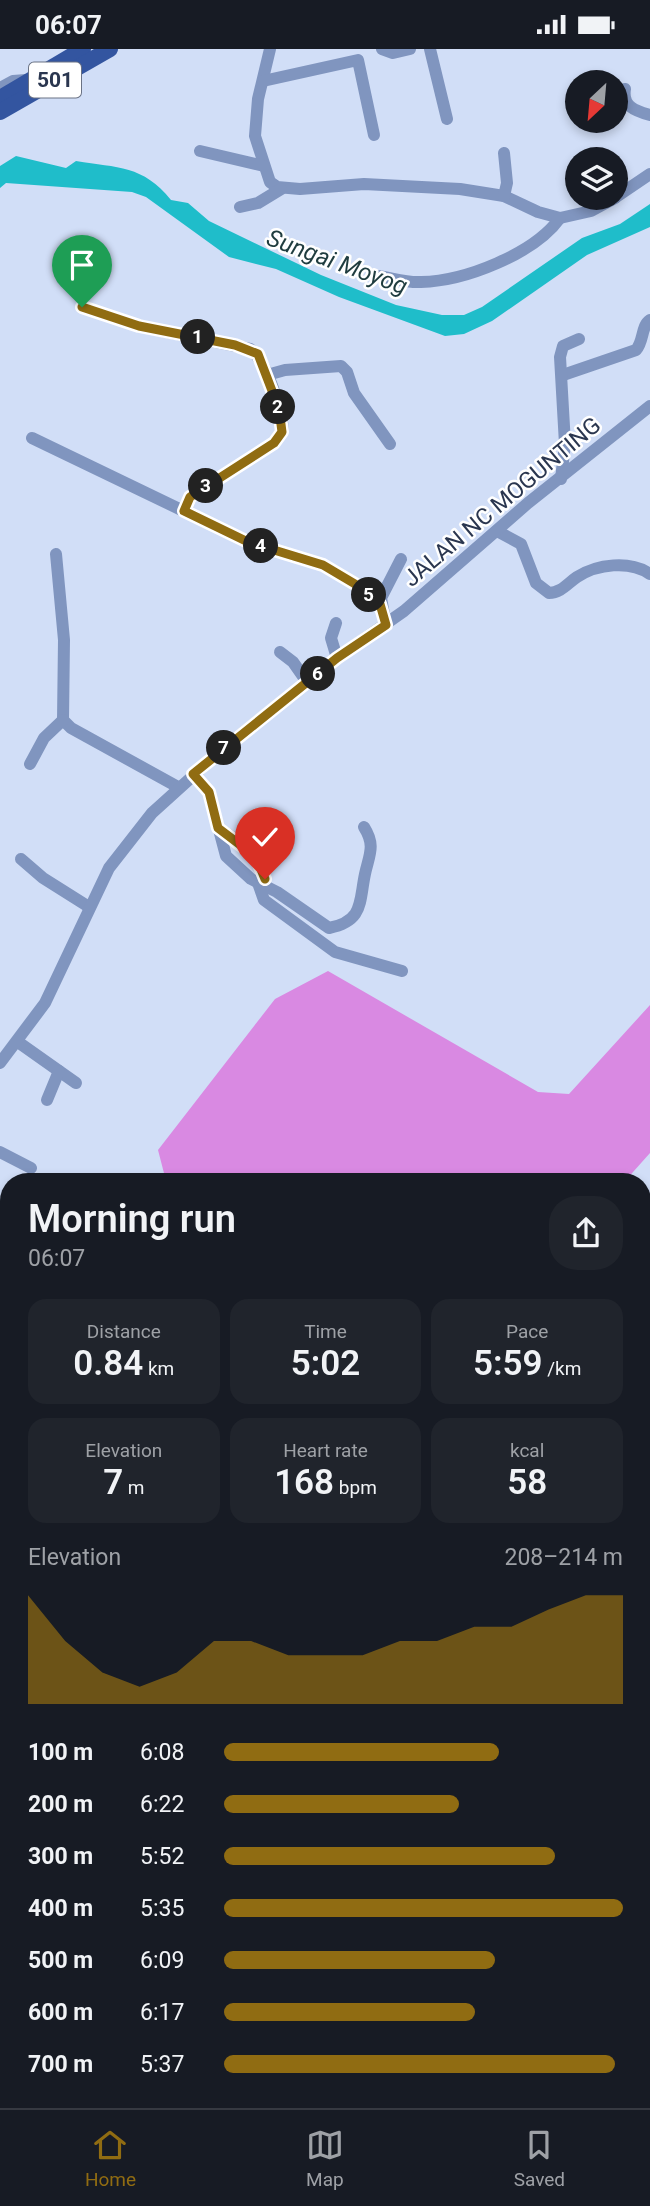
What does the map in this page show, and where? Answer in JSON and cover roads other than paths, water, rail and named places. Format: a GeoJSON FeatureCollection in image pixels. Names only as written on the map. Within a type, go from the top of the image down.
{"type":"FeatureCollection","features":[{"type":"Feature","properties":{"kind":"main road","name":"501"},"geometry":{"type":"LineString","coordinates":[[0,99],[83,49]]}},
{"type":"Feature","properties":{"kind":"main road","name":"501"},"geometry":{"type":"LineString","coordinates":[[0,112],[110,49]]}},
{"type":"Feature","properties":{"kind":"street"},"geometry":{"type":"LineString","coordinates":[[0,119],[122,49]]}},
{"type":"Feature","properties":{"kind":"street"},"geometry":{"type":"LineString","coordinates":[[270,49],[255,118],[255,136],[270,182],[281,189]]}},
{"type":"Feature","properties":{"kind":"street"},"geometry":{"type":"LineString","coordinates":[[382,49],[393,53],[410,49]]}},
{"type":"Feature","properties":{"kind":"street"},"geometry":{"type":"LineString","coordinates":[[430,49],[447,119]]}},
{"type":"Feature","properties":{"kind":"street"},"geometry":{"type":"LineString","coordinates":[[263,81],[356,55],[374,135]]}},
{"type":"Feature","properties":{"kind":"street"},"geometry":{"type":"LineString","coordinates":[[0,88],[13,81],[31,80]]}},
{"type":"Feature","properties":{"kind":"street"},"geometry":{"type":"LineString","coordinates":[[628,106],[650,115]]}},
{"type":"Feature","properties":{"kind":"street"},"geometry":{"type":"LineString","coordinates":[[200,151],[264,166]]}},
{"type":"Feature","properties":{"kind":"street"},"geometry":{"type":"LineString","coordinates":[[504,153],[507,183],[504,195]]}},
{"type":"Feature","properties":{"kind":"street"},"geometry":{"type":"LineString","coordinates":[[628,188],[650,174]]}},
{"type":"Feature","properties":{"kind":"street"},"geometry":{"type":"LineString","coordinates":[[240,207],[258,203],[281,189],[365,184],[460,189],[504,195],[538,212],[560,218],[593,210]]}},
{"type":"Feature","properties":{"kind":"street"},"geometry":{"type":"LineString","coordinates":[[378,276],[421,282],[475,270],[509,259],[538,240],[560,218]]}},
{"type":"Feature","properties":{"kind":"street"},"geometry":{"type":"LineString","coordinates":[[82,307],[139,326],[250,349],[262,360],[283,423],[278,438],[190,497],[184,511]]}},
{"type":"Feature","properties":{"kind":"street"},"geometry":{"type":"LineString","coordinates":[[563,375],[636,350],[641,344],[646,322],[650,320]]}},
{"type":"Feature","properties":{"kind":"street"},"geometry":{"type":"LineString","coordinates":[[561,478],[565,444],[560,356],[563,346],[579,339]]}},
{"type":"Feature","properties":{"kind":"street"},"geometry":{"type":"LineString","coordinates":[[267,375],[285,370],[341,366],[347,372],[354,393],[390,444]]}},
{"type":"Feature","properties":{"kind":"street","name":"JALAN NC MOGUNTING"},"geometry":{"type":"LineString","coordinates":[[0,1063],[45,1003],[89,907],[117,856],[152,813],[193,774],[337,658],[386,625],[650,406]]}},
{"type":"Feature","properties":{"kind":"street"},"geometry":{"type":"LineString","coordinates":[[32,438],[248,542],[323,565],[355,584],[380,604],[386,625]]}},
{"type":"Feature","properties":{"kind":"street"},"geometry":{"type":"LineString","coordinates":[[497,531],[522,544],[536,583],[549,593],[560,591],[585,573],[615,566],[632,565],[650,573]]}},
{"type":"Feature","properties":{"kind":"street"},"geometry":{"type":"LineString","coordinates":[[56,554],[64,640],[63,720],[71,728],[178,787]]}},
{"type":"Feature","properties":{"kind":"street"},"geometry":{"type":"LineString","coordinates":[[380,604],[401,559]]}},
{"type":"Feature","properties":{"kind":"street"},"geometry":{"type":"LineString","coordinates":[[336,623],[331,638],[337,658]]}},
{"type":"Feature","properties":{"kind":"street"},"geometry":{"type":"LineString","coordinates":[[280,652],[293,662],[307,683]]}},
{"type":"Feature","properties":{"kind":"street"},"geometry":{"type":"LineString","coordinates":[[30,764],[44,738],[63,720]]}},
{"type":"Feature","properties":{"kind":"street"},"geometry":{"type":"LineString","coordinates":[[193,774],[209,792],[226,856],[261,884],[329,927],[345,924],[358,911],[365,875],[372,857],[364,827]]}},
{"type":"Feature","properties":{"kind":"street"},"geometry":{"type":"LineString","coordinates":[[218,828],[256,857],[264,872],[261,884],[264,900],[335,952],[402,971]]}},
{"type":"Feature","properties":{"kind":"street"},"geometry":{"type":"LineString","coordinates":[[21,859],[30,869],[89,907]]}},
{"type":"Feature","properties":{"kind":"street"},"geometry":{"type":"LineString","coordinates":[[18,1042],[76,1083]]}},
{"type":"Feature","properties":{"kind":"street"},"geometry":{"type":"LineString","coordinates":[[47,1100],[59,1071]]}},
{"type":"Feature","properties":{"kind":"street"},"geometry":{"type":"LineString","coordinates":[[0,1152],[31,1168]]}},
{"type":"Feature","properties":{"kind":"water"},"geometry":{"type":"Polygon","coordinates":[[[16,156],[66,168],[76,161],[117,167],[140,174],[171,200],[188,203],[209,221],[321,275],[396,305],[442,315],[464,315],[482,307],[582,238],[620,224],[650,204],[650,227],[587,255],[492,321],[464,334],[445,336],[339,297],[276,269],[229,257],[146,197],[132,192],[6,183],[0,188],[0,166],[16,156]]]}},
{"type":"Feature","properties":{"kind":"water label","name":"Sungai Moyog"},"geometry":{"type":"Point","coordinates":[337,262]}}]}
